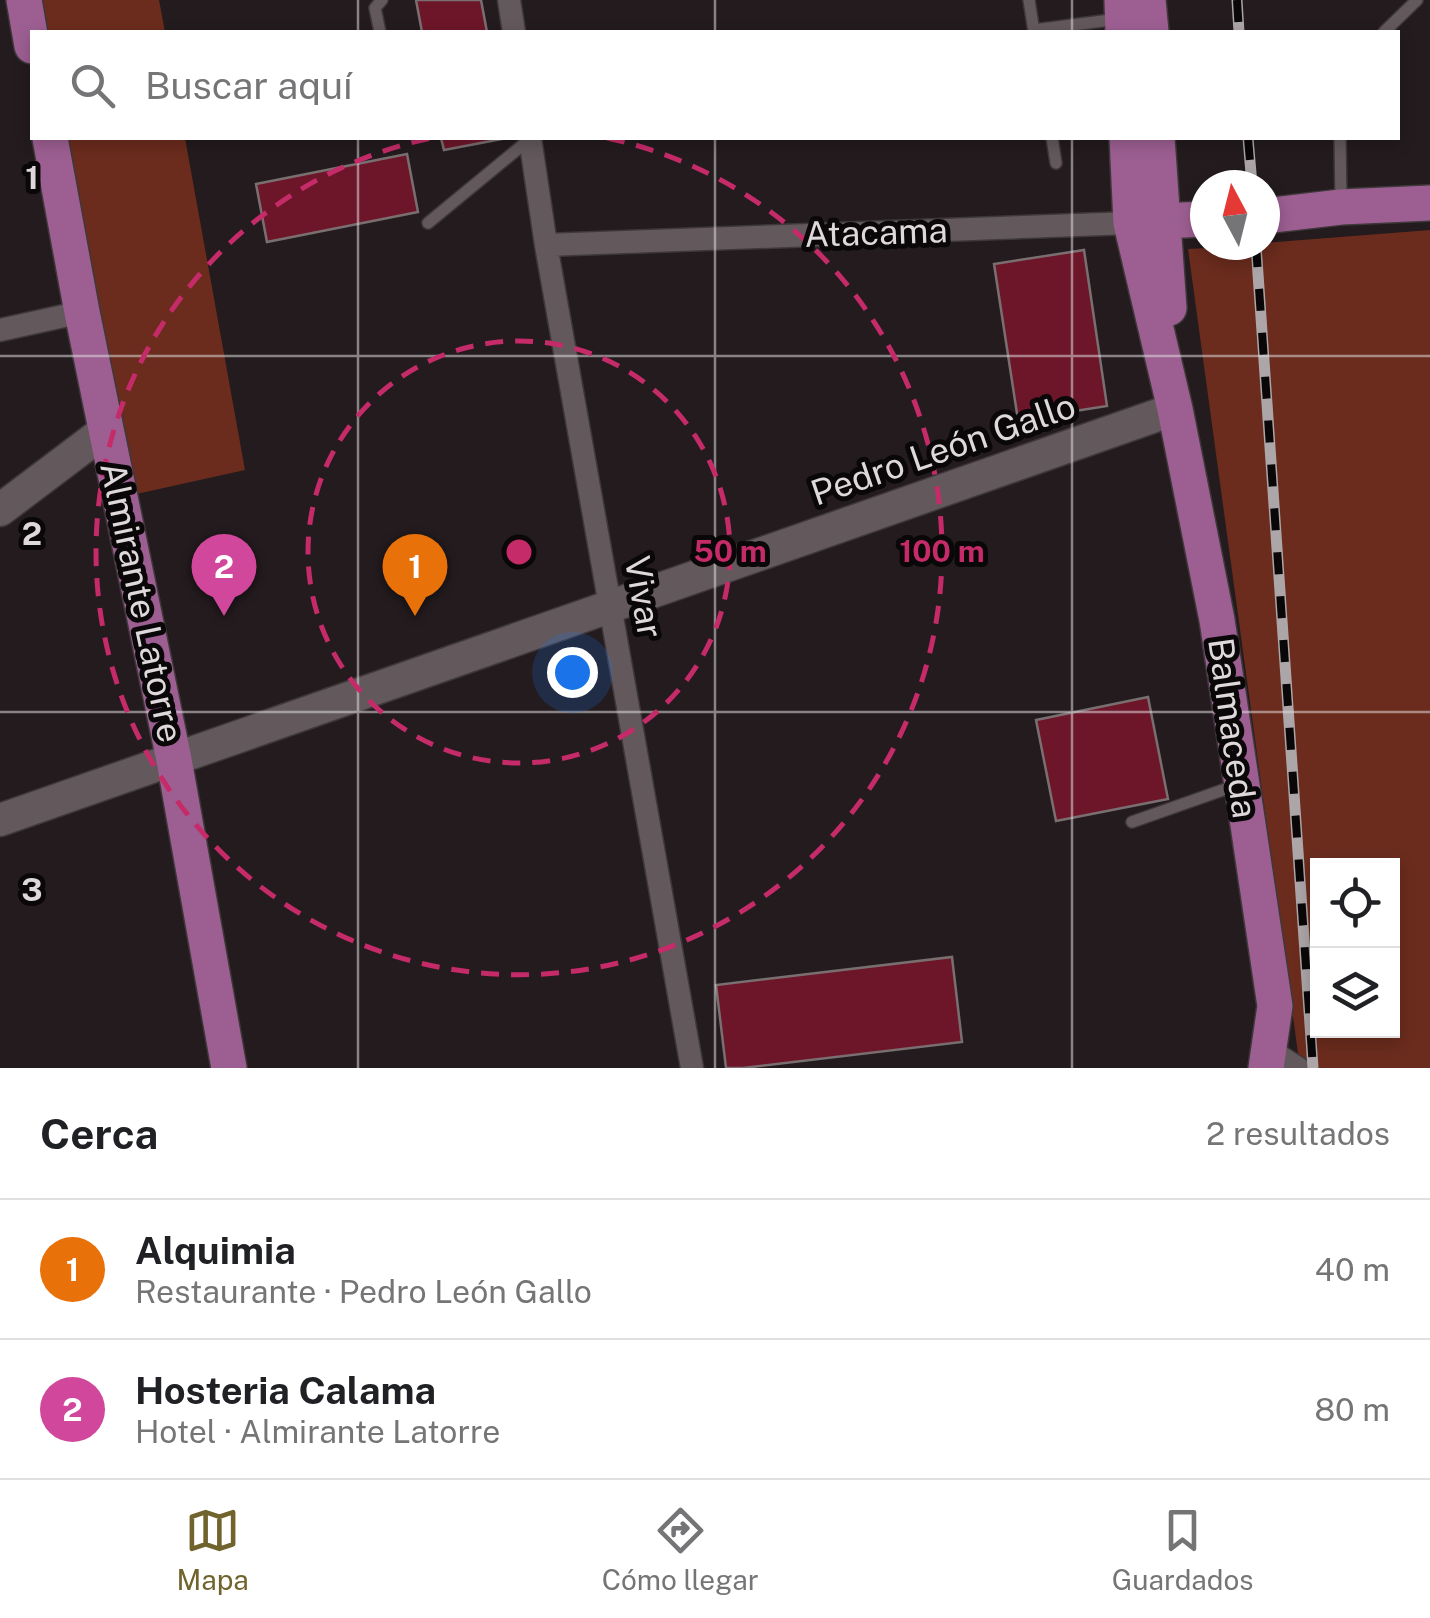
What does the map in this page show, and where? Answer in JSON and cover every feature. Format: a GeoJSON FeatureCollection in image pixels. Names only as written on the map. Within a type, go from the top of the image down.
{"type":"FeatureCollection","features":[{"type":"Feature","properties":{"kind":"main road"},"geometry":{"type":"LineString","coordinates":[[24,0],[30,34]]}},
{"type":"Feature","properties":{"kind":"main road","name":"Almirante Latorre"},"geometry":{"type":"LineString","coordinates":[[50,140],[174,760],[229,1068]]}},
{"type":"Feature","properties":{"kind":"main road","name":"Balmaceda"},"geometry":{"type":"LineString","coordinates":[[1127,140],[1147,222],[1175,409],[1217,620],[1275,1006],[1267,1058]]}},
{"type":"Feature","properties":{"kind":"main road","name":"Balmaceda"},"geometry":{"type":"LineString","coordinates":[[1147,222],[1158,140]]}},
{"type":"Feature","properties":{"kind":"main road"},"geometry":{"type":"LineString","coordinates":[[1280,214],[1430,202]]}},
{"type":"Feature","properties":{"kind":"main road","name":"Atacama"},"geometry":{"type":"LineString","coordinates":[[1147,222],[1190,220]]}},
{"type":"Feature","properties":{"kind":"main road","name":"Pedro León Gallo"},"geometry":{"type":"LineString","coordinates":[[0,820],[1175,409]]}},
{"type":"Feature","properties":{"kind":"main road"},"geometry":{"type":"LineString","coordinates":[[0,510],[106,430]]}},
{"type":"Feature","properties":{"kind":"street"},"geometry":{"type":"LineString","coordinates":[[510,0],[514,30]]}},
{"type":"Feature","properties":{"kind":"street","name":"Vivar"},"geometry":{"type":"LineString","coordinates":[[530,140],[692,1068]]}},
{"type":"Feature","properties":{"kind":"street","name":"Atacama"},"geometry":{"type":"LineString","coordinates":[[546,244],[1147,222]]}},
{"type":"Feature","properties":{"kind":"street"},"geometry":{"type":"LineString","coordinates":[[0,330],[82,312]]}},
{"type":"Feature","properties":{"kind":"street","name":"Balmaceda"},"geometry":{"type":"LineString","coordinates":[[1267,1058],[1298,1068]]}},
{"type":"Feature","properties":{"kind":"lane"},"geometry":{"type":"LineString","coordinates":[[380,30],[375,8],[382,0]]}},
{"type":"Feature","properties":{"kind":"lane"},"geometry":{"type":"LineString","coordinates":[[1029,0],[1034,30]]}},
{"type":"Feature","properties":{"kind":"lane"},"geometry":{"type":"LineString","coordinates":[[1386,30],[1417,0]]}},
{"type":"Feature","properties":{"kind":"lane"},"geometry":{"type":"LineString","coordinates":[[1041,30],[1133,17]]}},
{"type":"Feature","properties":{"kind":"lane"},"geometry":{"type":"LineString","coordinates":[[428,223],[528,140]]}},
{"type":"Feature","properties":{"kind":"lane"},"geometry":{"type":"LineString","coordinates":[[1052,140],[1056,162]]}},
{"type":"Feature","properties":{"kind":"lane"},"geometry":{"type":"LineString","coordinates":[[1340,140],[1341,207]]}},
{"type":"Feature","properties":{"kind":"lane"},"geometry":{"type":"LineString","coordinates":[[1132,822],[1241,783]]}},
{"type":"Feature","properties":{"kind":"shaded area"},"geometry":{"type":"Polygon","coordinates":[[[36,0],[159,0],[165,30],[42,30],[36,0]]]}},
{"type":"Feature","properties":{"kind":"shaded area"},"geometry":{"type":"Polygon","coordinates":[[[62,140],[185,140],[245,470],[132,495],[62,140]]]}},
{"type":"Feature","properties":{"kind":"shaded area"},"geometry":{"type":"Polygon","coordinates":[[[1430,230],[1430,1068],[1300,1068],[1188,249],[1190,260],[1280,260],[1280,242],[1430,230]]]}},
{"type":"Feature","properties":{"kind":"building"},"geometry":{"type":"Polygon","coordinates":[[[416,0],[481,0],[487,30],[422,30],[416,0]]]}},
{"type":"Feature","properties":{"kind":"building"},"geometry":{"type":"Polygon","coordinates":[[[442,140],[496,140],[444,150],[442,140]]]}},
{"type":"Feature","properties":{"kind":"building"},"geometry":{"type":"Polygon","coordinates":[[[407,154],[418,212],[267,242],[256,184],[407,154]]]}},
{"type":"Feature","properties":{"kind":"building"},"geometry":{"type":"Polygon","coordinates":[[[1084,250],[1107,406],[1018,420],[994,264],[1084,250]]]}},
{"type":"Feature","properties":{"kind":"building"},"geometry":{"type":"Polygon","coordinates":[[[1148,697],[1168,799],[1056,821],[1036,720],[1148,697]]]}},
{"type":"Feature","properties":{"kind":"building"},"geometry":{"type":"Polygon","coordinates":[[[952,957],[962,1042],[726,1068],[716,985],[952,957]]]}},
{"type":"Feature","properties":{"kind":"railway"},"geometry":{"type":"LineString","coordinates":[[1237,0],[1239,30]]}},
{"type":"Feature","properties":{"kind":"railway"},"geometry":{"type":"LineString","coordinates":[[1248,140],[1251,170]]}},
{"type":"Feature","properties":{"kind":"railway"},"geometry":{"type":"LineString","coordinates":[[1257,260],[1313,1068]]}},
{"type":"Feature","properties":{"kind":"place","name":"Hosteria Calama"},"geometry":{"type":"Point","coordinates":[224,616]}},
{"type":"Feature","properties":{"kind":"place","name":"Alquimia"},"geometry":{"type":"Point","coordinates":[415,616]}}]}
